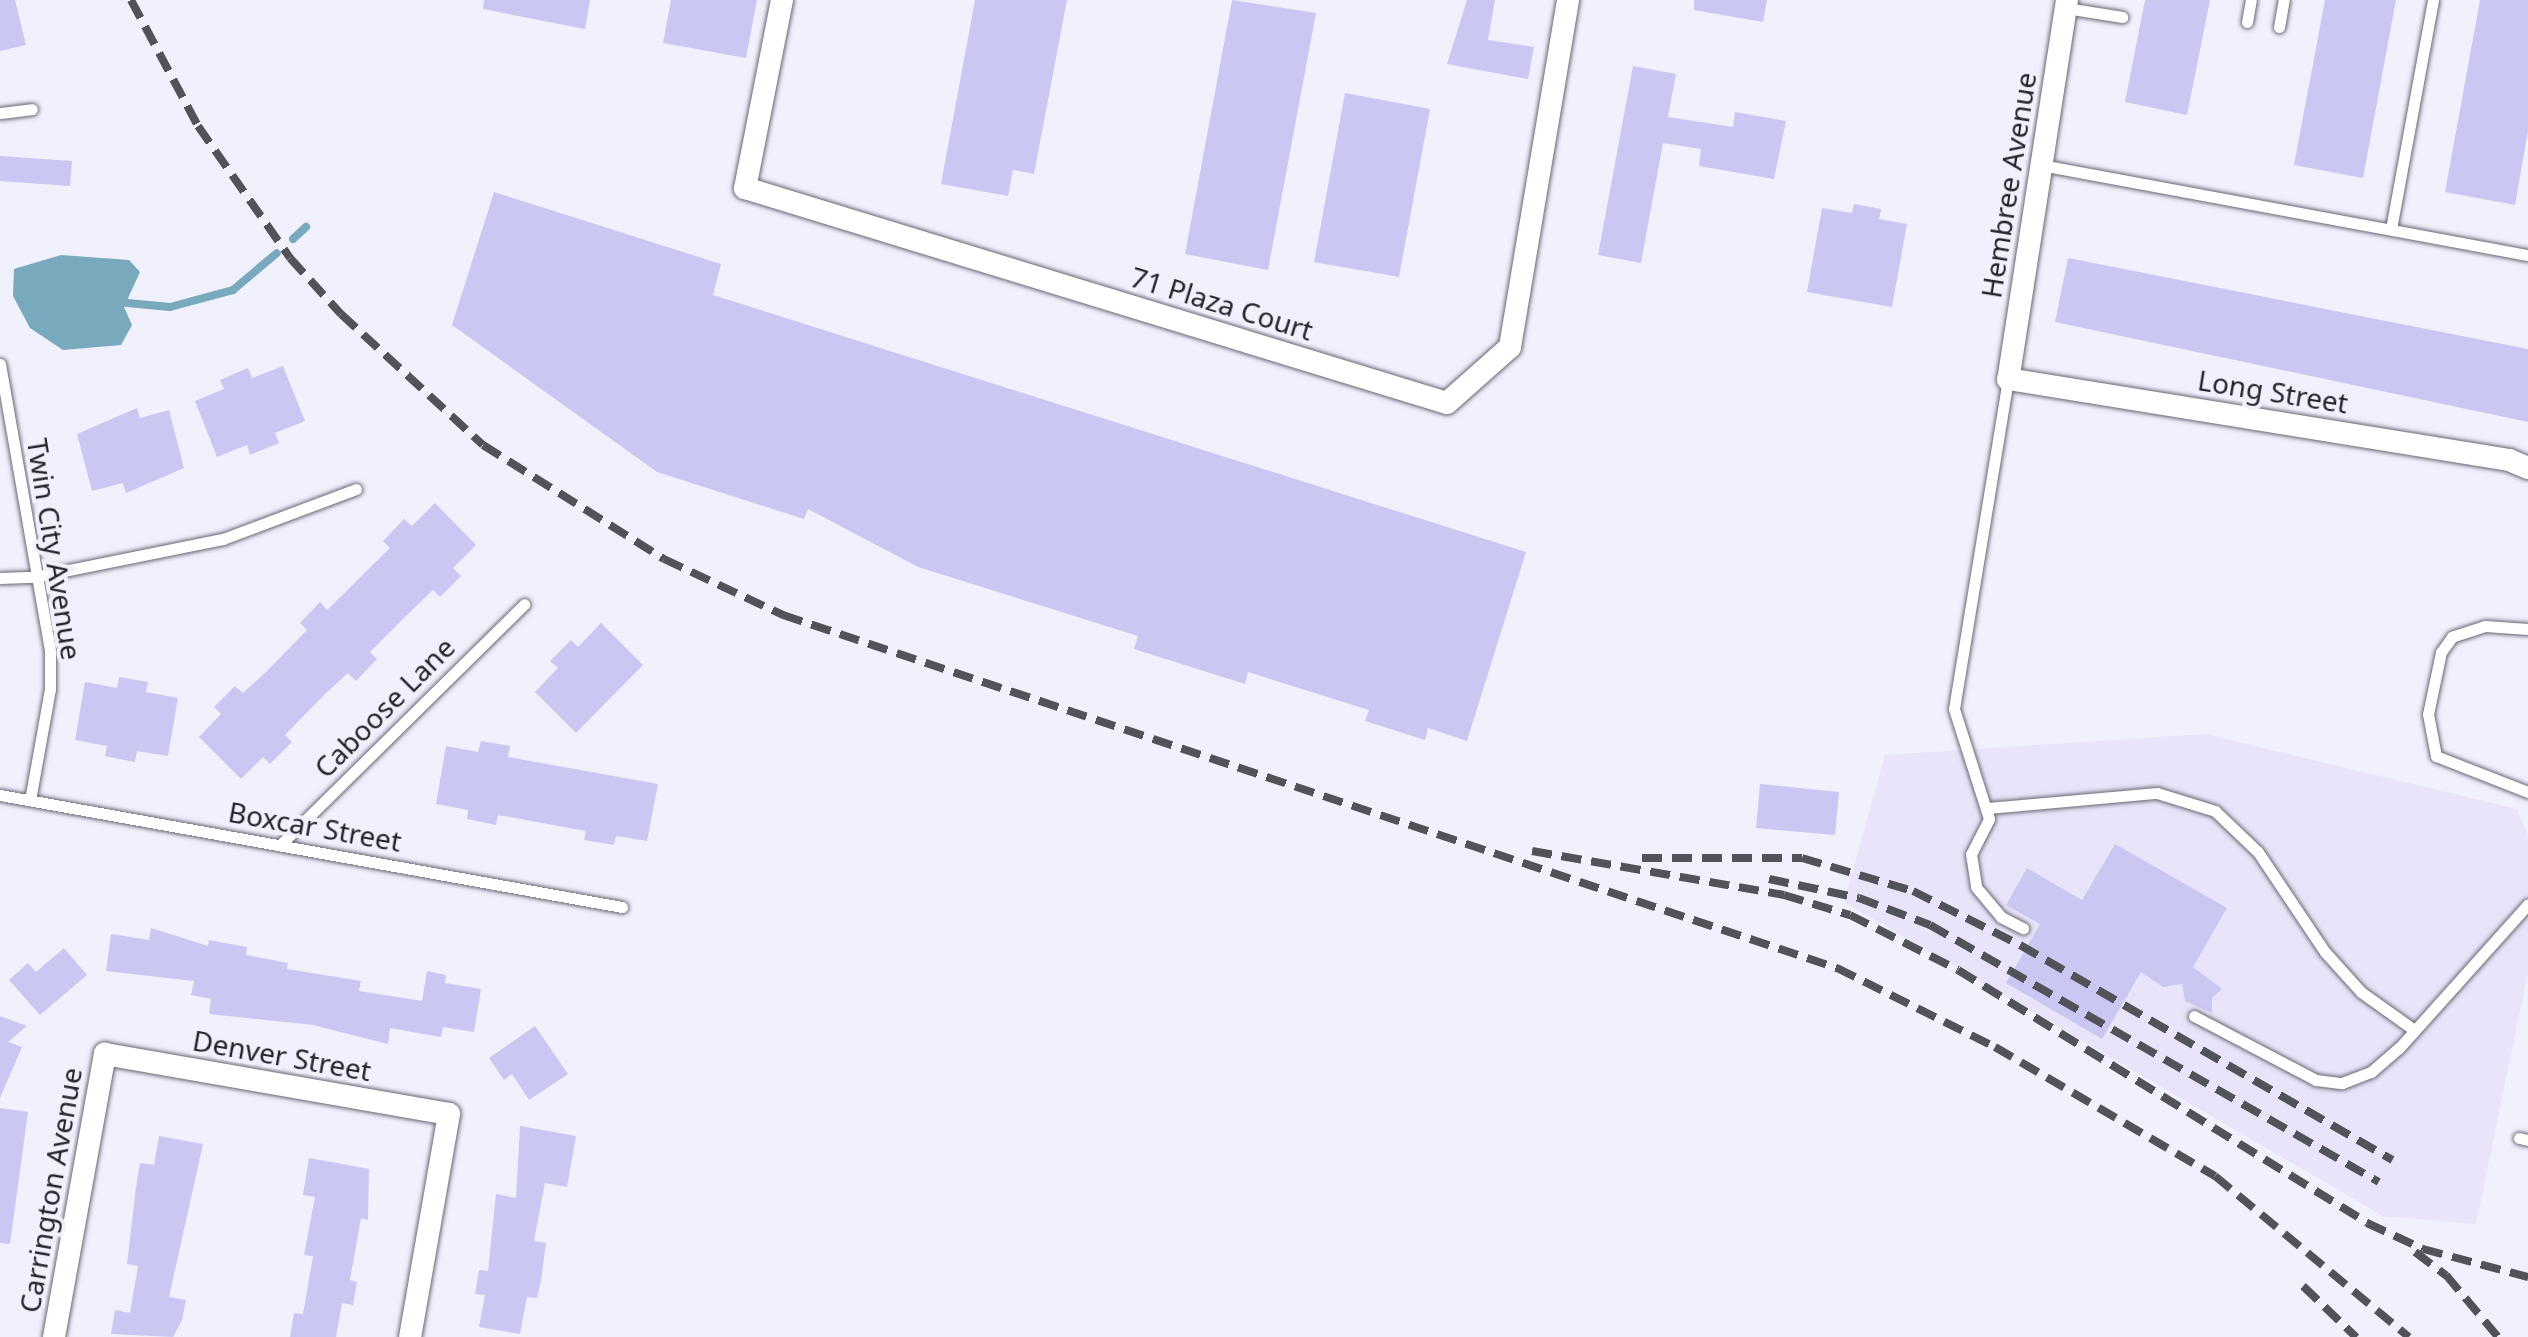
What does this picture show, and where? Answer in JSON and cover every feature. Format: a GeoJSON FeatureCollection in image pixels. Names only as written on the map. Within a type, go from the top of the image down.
{"type":"FeatureCollection","features":[{"type":"Feature","properties":{"kind":"street","name":"71 Plaza Court"},"geometry":{"type":"LineString","coordinates":[[782,0],[744,188],[1447,403],[1510,347],[1568,0]]}},
{"type":"Feature","properties":{"kind":"street","name":"Hembree Avenue"},"geometry":{"type":"LineString","coordinates":[[2008,379],[2067,4]]}},
{"type":"Feature","properties":{"kind":"street","name":"Long Street"},"geometry":{"type":"LineString","coordinates":[[2008,379],[2509,460],[2528,468]]}},
{"type":"Feature","properties":{"kind":"street","name":"Denver Street"},"geometry":{"type":"LineString","coordinates":[[105,1054],[449,1114],[410,1337]]}},
{"type":"Feature","properties":{"kind":"street","name":"Carrington Avenue"},"geometry":{"type":"LineString","coordinates":[[54,1337],[105,1054]]}},
{"type":"Feature","properties":{"kind":"lane"},"geometry":{"type":"LineString","coordinates":[[2247,22],[2251,0]]}},
{"type":"Feature","properties":{"kind":"lane"},"geometry":{"type":"LineString","coordinates":[[2279,27],[2284,0]]}},
{"type":"Feature","properties":{"kind":"lane"},"geometry":{"type":"LineString","coordinates":[[2391,229],[2433,0]]}},
{"type":"Feature","properties":{"kind":"lane"},"geometry":{"type":"LineString","coordinates":[[2067,4],[2122,18]]}},
{"type":"Feature","properties":{"kind":"lane"},"geometry":{"type":"LineString","coordinates":[[0,113],[32,109]]}},
{"type":"Feature","properties":{"kind":"lane"},"geometry":{"type":"LineString","coordinates":[[2042,165],[2528,255]]}},
{"type":"Feature","properties":{"kind":"lane","name":"Twin City Avenue"},"geometry":{"type":"LineString","coordinates":[[0,364],[34,577],[50,651],[50,688],[30,800]]}},
{"type":"Feature","properties":{"kind":"lane"},"geometry":{"type":"LineString","coordinates":[[2008,379],[1954,709],[1988,808],[1986,830],[1971,854],[1976,887],[2001,917],[2023,928]]}},
{"type":"Feature","properties":{"kind":"lane"},"geometry":{"type":"LineString","coordinates":[[0,578],[34,577],[223,539],[356,489]]}},
{"type":"Feature","properties":{"kind":"lane","name":"Caboose Lane"},"geometry":{"type":"LineString","coordinates":[[280,845],[524,604]]}},
{"type":"Feature","properties":{"kind":"lane"},"geometry":{"type":"LineString","coordinates":[[2528,628],[2485,626],[2452,637],[2441,652],[2428,714],[2436,756],[2528,792]]}},
{"type":"Feature","properties":{"kind":"lane"},"geometry":{"type":"LineString","coordinates":[[1988,808],[2157,793],[2215,810],[2258,852],[2349,979],[2414,1030]]}},
{"type":"Feature","properties":{"kind":"lane","name":"Boxcar Street"},"geometry":{"type":"LineString","coordinates":[[0,795],[622,906]]}},
{"type":"Feature","properties":{"kind":"lane"},"geometry":{"type":"LineString","coordinates":[[2194,1016],[2316,1080],[2342,1083],[2371,1072],[2528,904]]}},
{"type":"Feature","properties":{"kind":"shaded area"},"geometry":{"type":"Polygon","coordinates":[[[2205,734],[2517,809],[2528,836],[2528,973],[2476,1224],[2383,1216],[1844,902],[1885,755],[2205,734]]]}},
{"type":"Feature","properties":{"kind":"water"},"geometry":{"type":"Polygon","coordinates":[[[61,255],[129,260],[140,272],[124,307],[132,325],[121,345],[63,350],[30,328],[13,296],[14,269],[61,255]]]}},
{"type":"Feature","properties":{"kind":"building"},"geometry":{"type":"Polygon","coordinates":[[[0,0],[15,0],[26,45],[0,51],[0,0]]]}},
{"type":"Feature","properties":{"kind":"building"},"geometry":{"type":"Polygon","coordinates":[[[484,0],[590,0],[585,29],[483,9],[484,0]]]}},
{"type":"Feature","properties":{"kind":"building"},"geometry":{"type":"Polygon","coordinates":[[[671,0],[757,0],[746,58],[663,43],[671,0]]]}},
{"type":"Feature","properties":{"kind":"building"},"geometry":{"type":"Polygon","coordinates":[[[975,0],[1067,0],[1034,174],[1013,170],[1008,196],[941,184],[975,0]]]}},
{"type":"Feature","properties":{"kind":"building"},"geometry":{"type":"Polygon","coordinates":[[[1232,0],[1316,13],[1268,270],[1185,254],[1232,0]]]}},
{"type":"Feature","properties":{"kind":"building"},"geometry":{"type":"Polygon","coordinates":[[[1467,0],[1495,0],[1488,40],[1534,47],[1528,79],[1447,64],[1467,0]]]}},
{"type":"Feature","properties":{"kind":"building"},"geometry":{"type":"Polygon","coordinates":[[[1694,0],[1767,0],[1763,22],[1694,10],[1694,0]]]}},
{"type":"Feature","properties":{"kind":"building"},"geometry":{"type":"Polygon","coordinates":[[[2145,0],[2210,0],[2187,115],[2125,102],[2145,0]]]}},
{"type":"Feature","properties":{"kind":"building"},"geometry":{"type":"Polygon","coordinates":[[[2325,0],[2396,0],[2363,178],[2294,165],[2325,0]]]}},
{"type":"Feature","properties":{"kind":"building"},"geometry":{"type":"Polygon","coordinates":[[[2480,0],[2528,0],[2528,131],[2515,205],[2445,192],[2480,0]]]}},
{"type":"Feature","properties":{"kind":"building"},"geometry":{"type":"Polygon","coordinates":[[[1633,66],[1676,74],[1668,117],[1733,127],[1735,112],[1786,121],[1774,179],[1699,166],[1701,149],[1663,143],[1641,263],[1598,255],[1633,66]]]}},
{"type":"Feature","properties":{"kind":"building"},"geometry":{"type":"Polygon","coordinates":[[[1345,93],[1430,109],[1399,277],[1314,262],[1345,93]]]}},
{"type":"Feature","properties":{"kind":"building"},"geometry":{"type":"Polygon","coordinates":[[[0,156],[72,161],[70,186],[0,181],[0,156]]]}},
{"type":"Feature","properties":{"kind":"building"},"geometry":{"type":"Polygon","coordinates":[[[494,192],[721,264],[713,295],[1526,552],[1467,741],[1428,728],[1425,740],[1365,721],[1369,710],[1248,672],[1245,684],[1134,649],[1138,636],[918,567],[808,509],[804,519],[657,472],[452,325],[494,192]]]}},
{"type":"Feature","properties":{"kind":"building"},"geometry":{"type":"Polygon","coordinates":[[[1854,204],[1881,209],[1879,219],[1907,224],[1892,307],[1807,292],[1822,208],[1852,213],[1854,204]]]}},
{"type":"Feature","properties":{"kind":"building"},"geometry":{"type":"Polygon","coordinates":[[[2068,258],[2528,349],[2528,422],[2055,322],[2068,258]]]}},
{"type":"Feature","properties":{"kind":"building"},"geometry":{"type":"Polygon","coordinates":[[[283,366],[305,421],[275,433],[279,443],[250,455],[247,445],[217,457],[195,401],[224,389],[220,380],[248,368],[252,378],[283,366]]]}},
{"type":"Feature","properties":{"kind":"building"},"geometry":{"type":"Polygon","coordinates":[[[137,408],[140,418],[169,410],[184,468],[126,493],[123,483],[92,491],[77,434],[137,408]]]}},
{"type":"Feature","properties":{"kind":"building"},"geometry":{"type":"Polygon","coordinates":[[[435,503],[476,545],[453,568],[461,576],[440,597],[433,590],[370,652],[377,659],[356,681],[348,673],[285,735],[292,742],[270,764],[263,757],[241,779],[199,737],[221,714],[214,707],[235,686],[243,693],[267,671],[307,630],[300,623],[320,602],[327,610],[390,548],[383,541],[404,519],[412,526],[435,503]]]}},
{"type":"Feature","properties":{"kind":"building"},"geometry":{"type":"Polygon","coordinates":[[[601,623],[643,665],[576,733],[535,692],[558,668],[550,661],[571,640],[578,647],[601,623]]]}},
{"type":"Feature","properties":{"kind":"building"},"geometry":{"type":"Polygon","coordinates":[[[119,677],[148,682],[146,692],[178,698],[168,756],[137,751],[135,762],[105,756],[107,746],[75,740],[85,682],[117,688],[119,677]]]}},
{"type":"Feature","properties":{"kind":"building"},"geometry":{"type":"Polygon","coordinates":[[[481,741],[510,746],[508,757],[658,784],[647,841],[616,836],[614,845],[584,840],[586,831],[498,815],[496,825],[467,819],[468,810],[436,804],[446,746],[478,752],[481,741]]]}},
{"type":"Feature","properties":{"kind":"building"},"geometry":{"type":"Polygon","coordinates":[[[1760,784],[1839,792],[1835,835],[1756,828],[1760,784]]]}},
{"type":"Feature","properties":{"kind":"building"},"geometry":{"type":"Polygon","coordinates":[[[2115,844],[2227,908],[2193,967],[2222,989],[2212,998],[2212,1013],[2185,1001],[2182,984],[2163,987],[2141,972],[2102,1039],[2006,983],[2040,924],[2006,905],[2027,868],[2082,900],[2115,844]]]}},
{"type":"Feature","properties":{"kind":"building"},"geometry":{"type":"Polygon","coordinates":[[[151,928],[208,946],[209,940],[247,947],[246,955],[288,963],[287,969],[361,981],[359,991],[422,1001],[427,971],[446,975],[445,983],[481,989],[474,1032],[443,1027],[441,1037],[390,1028],[388,1044],[313,1025],[209,1014],[211,999],[191,995],[194,981],[106,971],[111,934],[149,940],[151,928]]]}},
{"type":"Feature","properties":{"kind":"building"},"geometry":{"type":"Polygon","coordinates":[[[64,948],[87,975],[40,1015],[9,980],[28,963],[36,972],[64,948]]]}},
{"type":"Feature","properties":{"kind":"building"},"geometry":{"type":"Polygon","coordinates":[[[0,1016],[27,1026],[8,1042],[22,1047],[0,1098],[0,1016]]]}},
{"type":"Feature","properties":{"kind":"building"},"geometry":{"type":"Polygon","coordinates":[[[535,1026],[568,1074],[529,1100],[512,1074],[504,1080],[489,1058],[535,1026]]]}},
{"type":"Feature","properties":{"kind":"building"},"geometry":{"type":"Polygon","coordinates":[[[0,1108],[28,1112],[10,1244],[0,1243],[0,1108]]]}},
{"type":"Feature","properties":{"kind":"building"},"geometry":{"type":"Polygon","coordinates":[[[520,1126],[576,1136],[567,1187],[545,1183],[534,1241],[546,1243],[541,1281],[537,1298],[527,1297],[520,1334],[479,1327],[485,1295],[475,1294],[479,1270],[488,1271],[496,1194],[516,1198],[520,1126]]]}},
{"type":"Feature","properties":{"kind":"building"},"geometry":{"type":"Polygon","coordinates":[[[159,1136],[203,1144],[169,1297],[186,1300],[182,1320],[173,1337],[111,1334],[115,1310],[130,1313],[138,1266],[127,1264],[136,1187],[140,1163],[154,1165],[159,1136]]]}},
{"type":"Feature","properties":{"kind":"building"},"geometry":{"type":"Polygon","coordinates":[[[309,1158],[369,1169],[368,1220],[361,1218],[350,1280],[357,1282],[353,1305],[342,1303],[336,1337],[290,1337],[294,1313],[303,1314],[313,1256],[304,1255],[315,1197],[303,1195],[309,1158]]]}},
{"type":"Feature","properties":{"kind":"waterway"},"geometry":{"type":"LineString","coordinates":[[293,239],[306,227]]}},
{"type":"Feature","properties":{"kind":"waterway"},"geometry":{"type":"LineString","coordinates":[[117,302],[170,307],[233,290],[277,253]]}},
{"type":"Feature","properties":{"kind":"railway"},"geometry":{"type":"LineString","coordinates":[[131,0],[198,126],[290,258],[341,314],[483,445],[664,559],[783,615],[1837,968],[1995,1047],[2215,1176],[2409,1337]]}},
{"type":"Feature","properties":{"kind":"railway"},"geometry":{"type":"LineString","coordinates":[[1532,851],[1784,895],[1850,915],[1958,970],[2367,1223],[2423,1249],[2528,1277]]}},
{"type":"Feature","properties":{"kind":"railway"},"geometry":{"type":"LineString","coordinates":[[1642,858],[1802,858],[1913,891],[2020,945],[2392,1160]]}},
{"type":"Feature","properties":{"kind":"railway"},"geometry":{"type":"LineString","coordinates":[[1769,879],[1859,898],[1930,925],[2379,1182]]}},
{"type":"Feature","properties":{"kind":"railway"},"geometry":{"type":"LineString","coordinates":[[2415,1252],[2446,1275],[2498,1337]]}},
{"type":"Feature","properties":{"kind":"railway"},"geometry":{"type":"LineString","coordinates":[[2303,1286],[2356,1337]]}}]}
